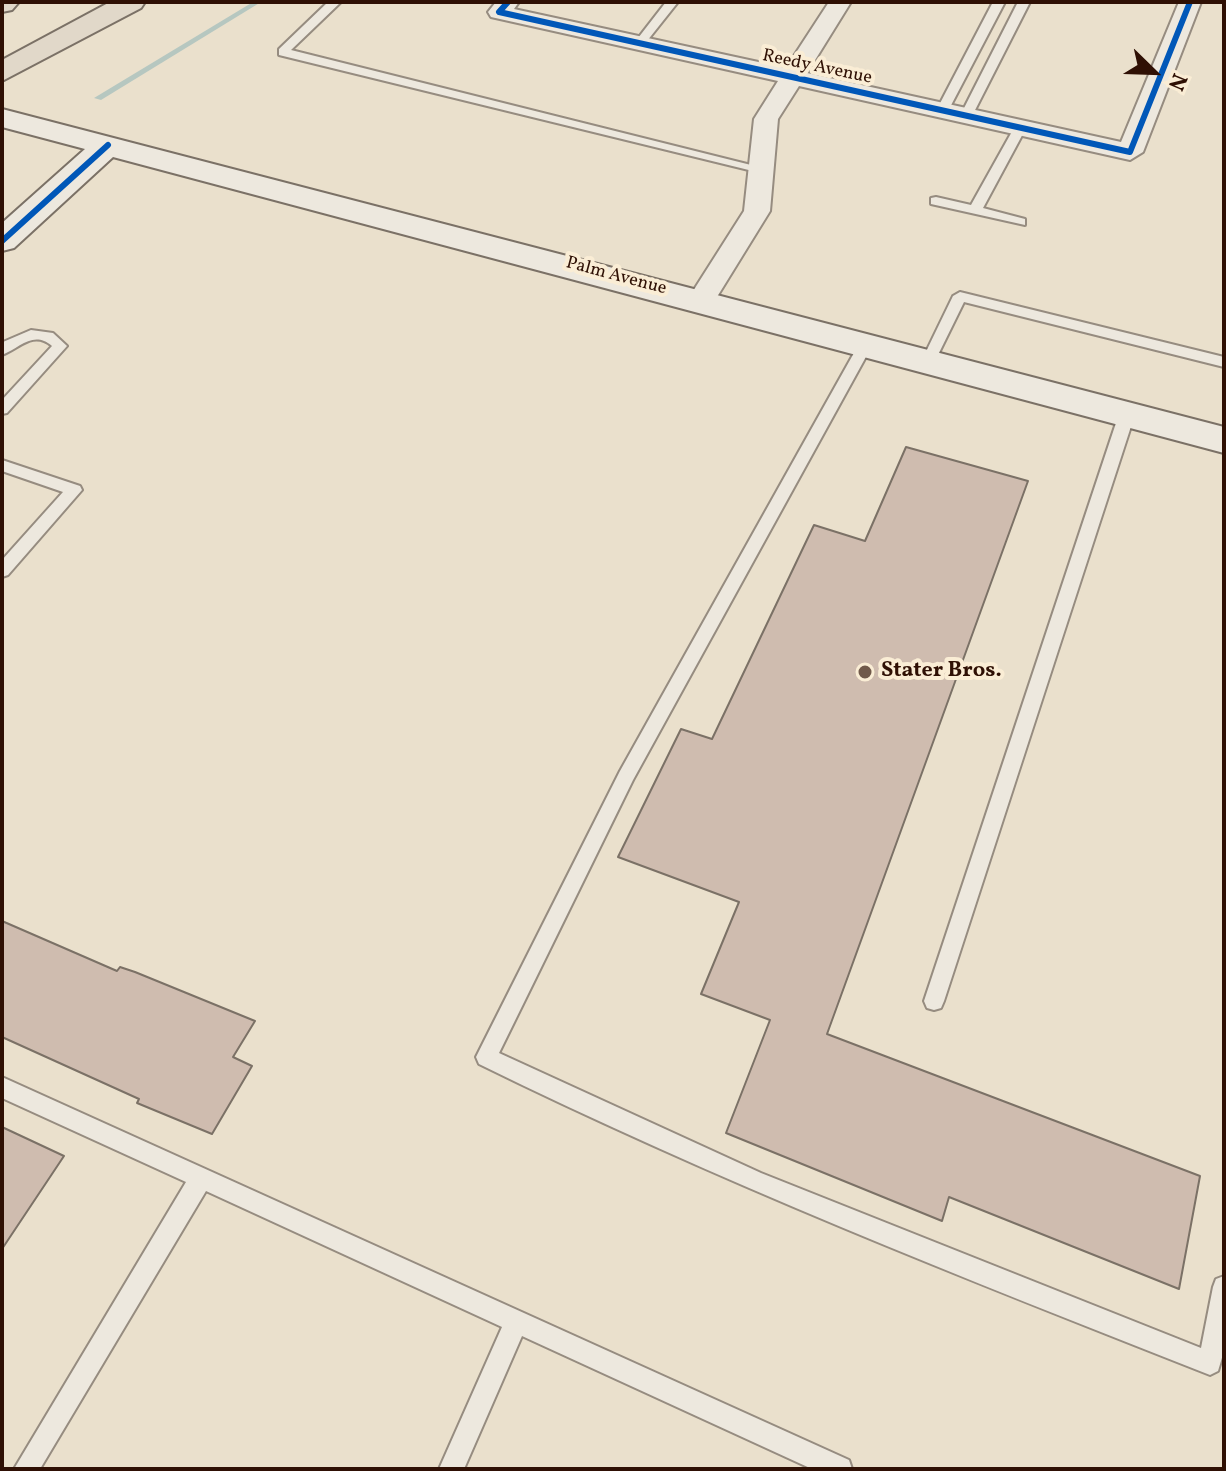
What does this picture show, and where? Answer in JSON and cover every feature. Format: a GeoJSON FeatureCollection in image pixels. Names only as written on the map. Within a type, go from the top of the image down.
{"type":"FeatureCollection","features":[{"type":"Feature","properties":{"kind":"highway"},"geometry":{"type":"LineString","coordinates":[[2,72],[131,2]]}},
{"type":"Feature","properties":{"kind":"main road","name":"Palm Avenue"},"geometry":{"type":"LineString","coordinates":[[4,118],[702,299],[1224,440]]}},
{"type":"Feature","properties":{"kind":"main road"},"geometry":{"type":"LineString","coordinates":[[2,241],[108,145]]}},
{"type":"Feature","properties":{"kind":"street"},"geometry":{"type":"LineString","coordinates":[[702,299],[757,211],[766,119],[840,2]]}},
{"type":"Feature","properties":{"kind":"street","name":"Reedy Avenue"},"geometry":{"type":"LineString","coordinates":[[503,7],[639,44],[790,79],[1130,152],[1190,2]]}},
{"type":"Feature","properties":{"kind":"lane"},"geometry":{"type":"LineString","coordinates":[[335,2],[283,52],[761,169]]}},
{"type":"Feature","properties":{"kind":"lane"},"geometry":{"type":"LineString","coordinates":[[639,44],[672,2]]}},
{"type":"Feature","properties":{"kind":"lane"},"geometry":{"type":"LineString","coordinates":[[954,114],[999,2]]}},
{"type":"Feature","properties":{"kind":"lane"},"geometry":{"type":"LineString","coordinates":[[954,114],[1024,2]]}},
{"type":"Feature","properties":{"kind":"lane"},"geometry":{"type":"LineString","coordinates":[[975,210],[1020,128]]}},
{"type":"Feature","properties":{"kind":"lane"},"geometry":{"type":"LineString","coordinates":[[936,201],[1020,222]]}},
{"type":"Feature","properties":{"kind":"lane"},"geometry":{"type":"LineString","coordinates":[[929,360],[960,296],[1224,362]]}},
{"type":"Feature","properties":{"kind":"lane"},"geometry":{"type":"LineString","coordinates":[[2,350],[31,335],[57,340],[60,346],[2,409]]}},
{"type":"Feature","properties":{"kind":"lane"},"geometry":{"type":"LineString","coordinates":[[866,344],[633,762],[486,1057],[566,1097],[852,1223],[1210,1363],[1224,1287]]}},
{"type":"Feature","properties":{"kind":"lane"},"geometry":{"type":"LineString","coordinates":[[934,1001],[1127,414]]}},
{"type":"Feature","properties":{"kind":"lane"},"geometry":{"type":"LineString","coordinates":[[2,465],[74,490],[2,571]]}},
{"type":"Feature","properties":{"kind":"lane"},"geometry":{"type":"LineString","coordinates":[[2,1087],[840,1469]]}},
{"type":"Feature","properties":{"kind":"lane"},"geometry":{"type":"LineString","coordinates":[[26,1469],[201,1178]]}},
{"type":"Feature","properties":{"kind":"lane"},"geometry":{"type":"LineString","coordinates":[[451,1469],[517,1321]]}},
{"type":"Feature","properties":{"kind":"building"},"geometry":{"type":"Polygon","coordinates":[[[906,447],[1028,481],[827,1034],[1200,1176],[1179,1289],[949,1197],[942,1221],[726,1133],[770,1020],[701,994],[739,902],[618,857],[681,729],[712,739],[814,525],[865,541],[906,447]]]}},
{"type":"Feature","properties":{"kind":"building"},"geometry":{"type":"Polygon","coordinates":[[[2,921],[117,971],[120,967],[135,972],[255,1021],[233,1057],[252,1066],[212,1134],[137,1103],[139,1099],[2,1037],[2,921]]]}},
{"type":"Feature","properties":{"kind":"building"},"geometry":{"type":"Polygon","coordinates":[[[2,1127],[64,1156],[2,1249],[2,1127]]]}},
{"type":"Feature","properties":{"kind":"waterway"},"geometry":{"type":"LineString","coordinates":[[98,98],[258,2]]}},
{"type":"Feature","properties":{"kind":"cycle path"},"geometry":{"type":"LineString","coordinates":[[508,2],[499,12],[1130,152],[1190,2]]}},
{"type":"Feature","properties":{"kind":"cycle path"},"geometry":{"type":"LineString","coordinates":[[2,241],[108,145]]}},
{"type":"Feature","properties":{"kind":"place","name":"Stater Bros."},"geometry":{"type":"Point","coordinates":[865,672]}}]}
